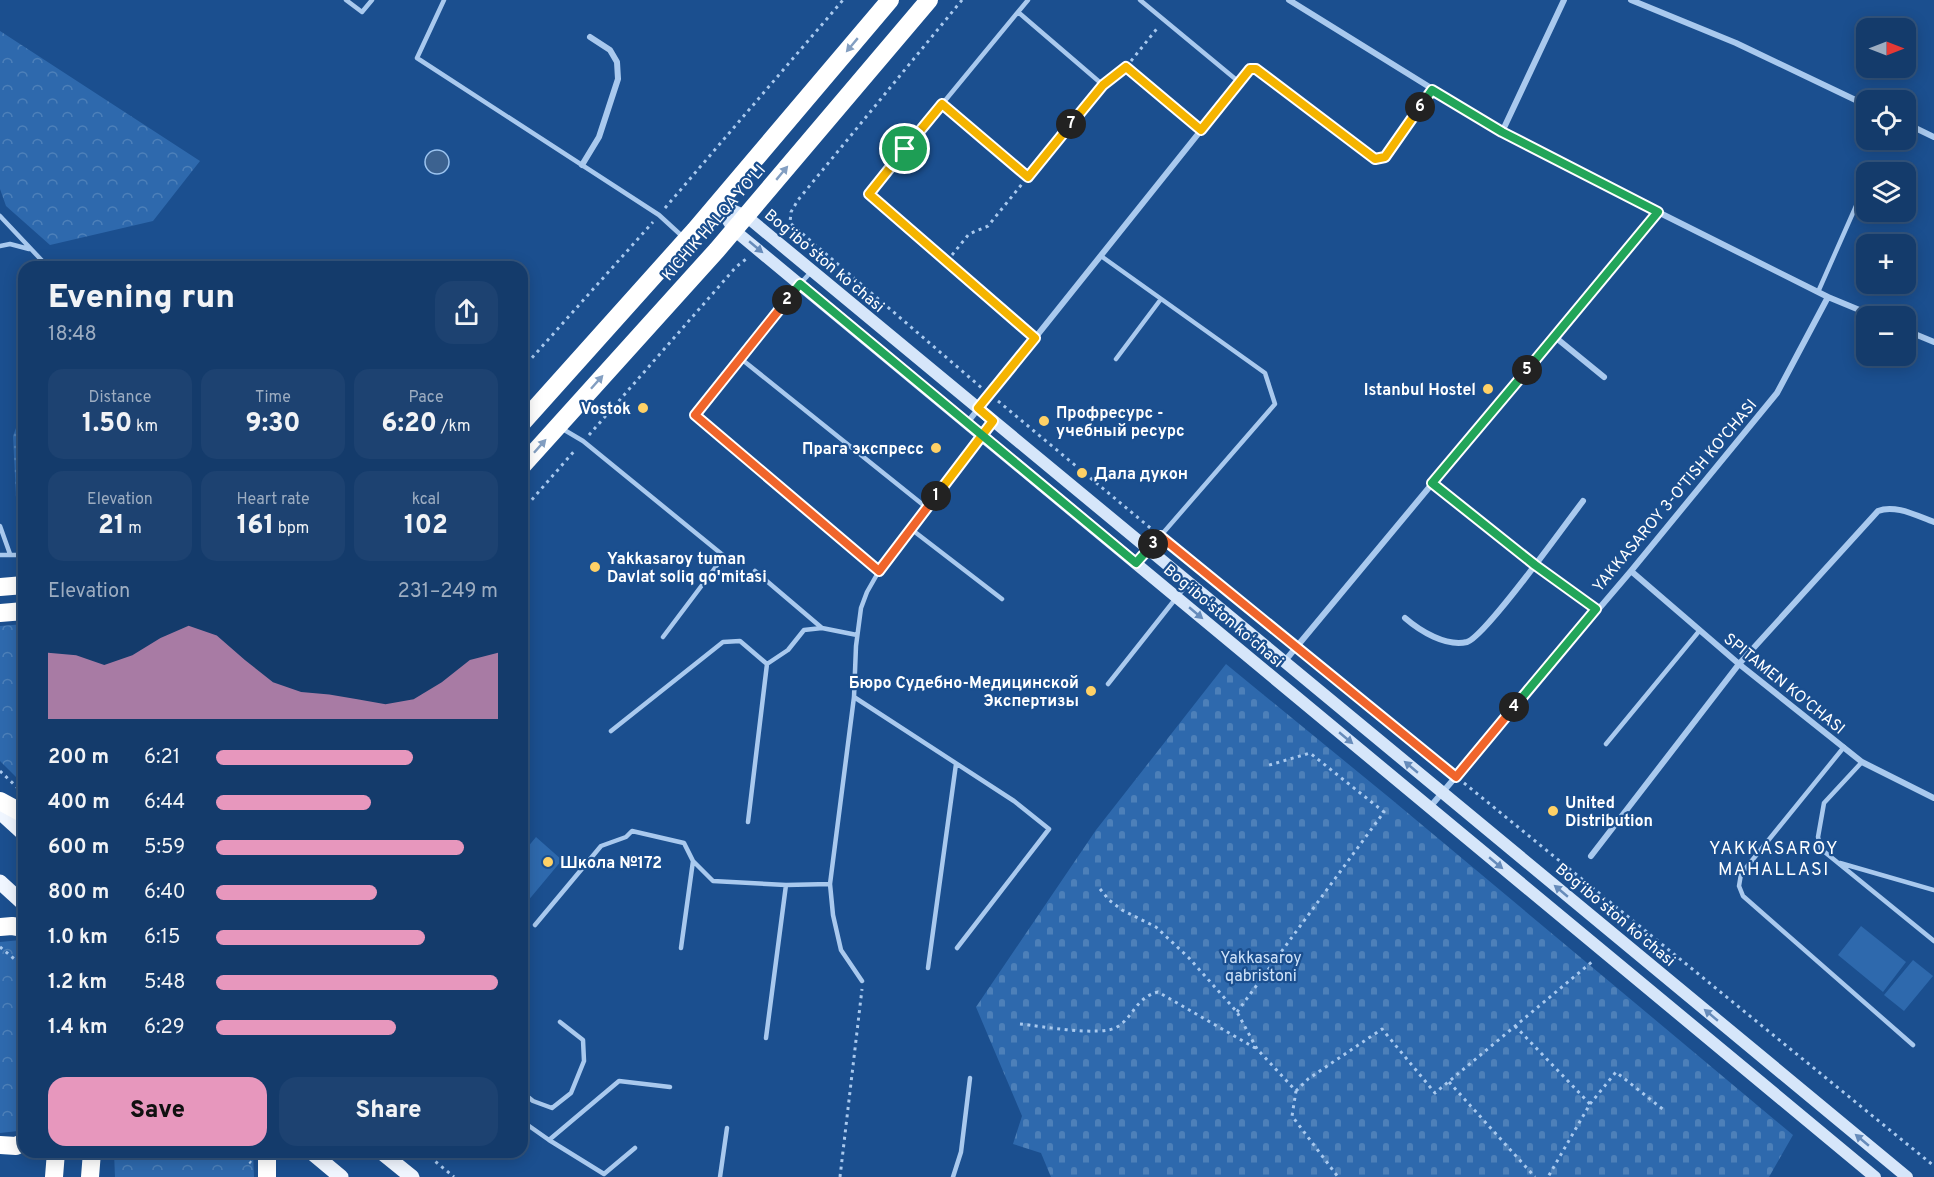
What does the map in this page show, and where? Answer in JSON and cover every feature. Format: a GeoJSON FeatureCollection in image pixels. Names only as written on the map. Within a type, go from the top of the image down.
{"type":"FeatureCollection","features":[{"type":"Feature","properties":{"kind":"highway","name":"KICHIK HALQA YO'LI"},"geometry":{"type":"LineString","coordinates":[[528,416],[687,240],[890,0]]}},
{"type":"Feature","properties":{"kind":"highway","name":"KICHIK HALQA YO'LI"},"geometry":{"type":"LineString","coordinates":[[528,458],[740,223],[928,0]]}},
{"type":"Feature","properties":{"kind":"highway"},"geometry":{"type":"LineString","coordinates":[[0,586],[18,585]]}},
{"type":"Feature","properties":{"kind":"highway"},"geometry":{"type":"LineString","coordinates":[[0,613],[18,612]]}},
{"type":"Feature","properties":{"kind":"highway"},"geometry":{"type":"LineString","coordinates":[[0,801],[18,811]]}},
{"type":"Feature","properties":{"kind":"highway"},"geometry":{"type":"LineString","coordinates":[[0,927],[18,927]]}},
{"type":"Feature","properties":{"kind":"highway"},"geometry":{"type":"LineString","coordinates":[[0,1145],[18,1145]]}},
{"type":"Feature","properties":{"kind":"highway"},"geometry":{"type":"LineString","coordinates":[[54,1177],[56,1158]]}},
{"type":"Feature","properties":{"kind":"highway"},"geometry":{"type":"LineString","coordinates":[[90,1177],[92,1158]]}},
{"type":"Feature","properties":{"kind":"main road"},"geometry":{"type":"LineString","coordinates":[[0,812],[18,828]]}},
{"type":"Feature","properties":{"kind":"main road"},"geometry":{"type":"LineString","coordinates":[[0,882],[18,898]]}},
{"type":"Feature","properties":{"kind":"main road"},"geometry":{"type":"LineString","coordinates":[[318,1158],[341,1177]]}},
{"type":"Feature","properties":{"kind":"main road"},"geometry":{"type":"LineString","coordinates":[[387,1158],[401,1172],[412,1177]]}},
{"type":"Feature","properties":{"kind":"street"},"geometry":{"type":"LineString","coordinates":[[1289,0],[1502,132],[1828,297],[1856,309]]}},
{"type":"Feature","properties":{"kind":"street"},"geometry":{"type":"LineString","coordinates":[[1502,132],[1564,0]]}},
{"type":"Feature","properties":{"kind":"street"},"geometry":{"type":"LineString","coordinates":[[1631,0],[1736,43],[1856,100]]}},
{"type":"Feature","properties":{"kind":"street"},"geometry":{"type":"LineString","coordinates":[[582,165],[599,137],[618,79],[617,62],[609,50],[590,37]]}},
{"type":"Feature","properties":{"kind":"street"},"geometry":{"type":"LineString","coordinates":[[967,423],[1250,69],[1256,69],[1375,159],[1385,157],[1432,90]]}},
{"type":"Feature","properties":{"kind":"street"},"geometry":{"type":"LineString","coordinates":[[1916,128],[1934,137]]}},
{"type":"Feature","properties":{"kind":"street","name":"Bogʻiboʻston koʻchasi"},"geometry":{"type":"LineString","coordinates":[[718,204],[800,284],[1875,1177]]}},
{"type":"Feature","properties":{"kind":"street"},"geometry":{"type":"LineString","coordinates":[[1284,662],[1658,212]]}},
{"type":"Feature","properties":{"kind":"street","name":"Bogʻiboʻston koʻchasi"},"geometry":{"type":"LineString","coordinates":[[740,223],[812,271],[1907,1177]]}},
{"type":"Feature","properties":{"kind":"street","name":"YAKKASAROY 3-O'TISH KO'CHASI"},"geometry":{"type":"LineString","coordinates":[[1430,807],[1596,609],[1631,571],[1777,393],[1828,297]]}},
{"type":"Feature","properties":{"kind":"street"},"geometry":{"type":"LineString","coordinates":[[1916,335],[1934,342]]}},
{"type":"Feature","properties":{"kind":"street"},"geometry":{"type":"LineString","coordinates":[[1555,337],[1604,377]]}},
{"type":"Feature","properties":{"kind":"street"},"geometry":{"type":"LineString","coordinates":[[1432,483],[1535,565],[1596,609]]}},
{"type":"Feature","properties":{"kind":"street"},"geometry":{"type":"LineString","coordinates":[[1405,618],[1427,634],[1454,643],[1469,641],[1484,628],[1583,501]]}},
{"type":"Feature","properties":{"kind":"street"},"geometry":{"type":"LineString","coordinates":[[1591,855],[1738,664],[1878,511],[1886,508],[1894,509],[1934,522]]}},
{"type":"Feature","properties":{"kind":"street","name":"SPITAMEN KO'CHASI"},"geometry":{"type":"LineString","coordinates":[[1631,571],[1738,664],[1862,762],[1934,798]]}},
{"type":"Feature","properties":{"kind":"lane"},"geometry":{"type":"LineString","coordinates":[[346,0],[362,12],[372,0]]}},
{"type":"Feature","properties":{"kind":"lane"},"geometry":{"type":"LineString","coordinates":[[444,0],[417,58],[659,215],[687,240]]}},
{"type":"Feature","properties":{"kind":"lane"},"geometry":{"type":"LineString","coordinates":[[1028,0],[869,194],[1035,338]]}},
{"type":"Feature","properties":{"kind":"lane"},"geometry":{"type":"LineString","coordinates":[[1140,0],[1239,82]]}},
{"type":"Feature","properties":{"kind":"lane"},"geometry":{"type":"LineString","coordinates":[[1018,12],[1103,85]]}},
{"type":"Feature","properties":{"kind":"lane"},"geometry":{"type":"LineString","coordinates":[[1126,67],[1201,130]]}},
{"type":"Feature","properties":{"kind":"lane"},"geometry":{"type":"LineString","coordinates":[[942,104],[1028,177]]}},
{"type":"Feature","properties":{"kind":"lane"},"geometry":{"type":"LineString","coordinates":[[1818,292],[1856,206]]}},
{"type":"Feature","properties":{"kind":"lane"},"geometry":{"type":"LineString","coordinates":[[0,216],[42,261]]}},
{"type":"Feature","properties":{"kind":"lane"},"geometry":{"type":"LineString","coordinates":[[0,246],[10,244],[32,250]]}},
{"type":"Feature","properties":{"kind":"lane"},"geometry":{"type":"LineString","coordinates":[[1101,256],[1265,373],[1275,404],[1136,563]]}},
{"type":"Feature","properties":{"kind":"lane"},"geometry":{"type":"LineString","coordinates":[[812,271],[695,415],[879,571]]}},
{"type":"Feature","properties":{"kind":"lane"},"geometry":{"type":"LineString","coordinates":[[1116,359],[1161,298]]}},
{"type":"Feature","properties":{"kind":"lane"},"geometry":{"type":"LineString","coordinates":[[740,358],[927,508]]}},
{"type":"Feature","properties":{"kind":"lane"},"geometry":{"type":"LineString","coordinates":[[862,981],[841,950],[830,884],[854,697],[857,635],[861,608],[879,571],[993,421]]}},
{"type":"Feature","properties":{"kind":"lane"},"geometry":{"type":"LineString","coordinates":[[557,426],[583,441],[724,556],[663,637]]}},
{"type":"Feature","properties":{"kind":"lane"},"geometry":{"type":"LineString","coordinates":[[0,526],[10,554]]}},
{"type":"Feature","properties":{"kind":"lane"},"geometry":{"type":"LineString","coordinates":[[911,529],[1002,599]]}},
{"type":"Feature","properties":{"kind":"lane"},"geometry":{"type":"LineString","coordinates":[[0,555],[18,555]]}},
{"type":"Feature","properties":{"kind":"lane"},"geometry":{"type":"LineString","coordinates":[[755,571],[822,628]]}},
{"type":"Feature","properties":{"kind":"lane"},"geometry":{"type":"LineString","coordinates":[[1108,684],[1189,582]]}},
{"type":"Feature","properties":{"kind":"lane"},"geometry":{"type":"LineString","coordinates":[[748,822],[767,664],[788,650],[804,630],[822,628],[857,635]]}},
{"type":"Feature","properties":{"kind":"lane"},"geometry":{"type":"LineString","coordinates":[[1606,744],[1700,630]]}},
{"type":"Feature","properties":{"kind":"lane"},"geometry":{"type":"LineString","coordinates":[[611,731],[723,642],[740,641],[767,664]]}},
{"type":"Feature","properties":{"kind":"lane"},"geometry":{"type":"LineString","coordinates":[[854,697],[1014,801],[1049,829],[957,948]]}},
{"type":"Feature","properties":{"kind":"lane"},"geometry":{"type":"LineString","coordinates":[[1844,747],[1741,874],[1739,886],[1743,896],[1913,1045]]}},
{"type":"Feature","properties":{"kind":"lane"},"geometry":{"type":"LineString","coordinates":[[1862,762],[1824,803],[1818,837],[1821,849],[1934,941]]}},
{"type":"Feature","properties":{"kind":"lane"},"geometry":{"type":"LineString","coordinates":[[928,968],[956,764]]}},
{"type":"Feature","properties":{"kind":"lane"},"geometry":{"type":"LineString","coordinates":[[535,925],[601,846],[626,837],[632,831],[684,843],[693,861],[713,881],[786,885],[830,884]]}},
{"type":"Feature","properties":{"kind":"lane"},"geometry":{"type":"LineString","coordinates":[[681,948],[693,861]]}},
{"type":"Feature","properties":{"kind":"lane"},"geometry":{"type":"LineString","coordinates":[[1838,862],[1934,890]]}},
{"type":"Feature","properties":{"kind":"lane"},"geometry":{"type":"LineString","coordinates":[[766,1038],[786,885]]}},
{"type":"Feature","properties":{"kind":"lane"},"geometry":{"type":"LineString","coordinates":[[528,1097],[552,1108],[571,1093],[584,1061],[583,1040],[560,1022]]}},
{"type":"Feature","properties":{"kind":"lane"},"geometry":{"type":"LineString","coordinates":[[953,1177],[961,1152],[970,1078]]}},
{"type":"Feature","properties":{"kind":"lane"},"geometry":{"type":"LineString","coordinates":[[549,1140],[619,1081],[670,1087]]}},
{"type":"Feature","properties":{"kind":"lane"},"geometry":{"type":"LineString","coordinates":[[528,1125],[604,1174],[635,1148]]}},
{"type":"Feature","properties":{"kind":"lane"},"geometry":{"type":"LineString","coordinates":[[720,1177],[727,1128]]}},
{"type":"Feature","properties":{"kind":"path"},"geometry":{"type":"LineString","coordinates":[[528,362],[659,215],[843,0]]}},
{"type":"Feature","properties":{"kind":"path"},"geometry":{"type":"LineString","coordinates":[[962,0],[798,200],[791,212],[790,223],[1160,536],[1934,1166]]}},
{"type":"Feature","properties":{"kind":"path"},"geometry":{"type":"LineString","coordinates":[[1126,67],[1164,20]]}},
{"type":"Feature","properties":{"kind":"path"},"geometry":{"type":"LineString","coordinates":[[946,262],[969,234],[988,226],[1103,85]]}},
{"type":"Feature","properties":{"kind":"path"},"geometry":{"type":"LineString","coordinates":[[528,504],[736,267],[748,257]]}},
{"type":"Feature","properties":{"kind":"path"},"geometry":{"type":"LineString","coordinates":[[1237,1012],[1384,812],[1310,753],[1266,766]]}},
{"type":"Feature","properties":{"kind":"path"},"geometry":{"type":"LineString","coordinates":[[0,771],[18,788]]}},
{"type":"Feature","properties":{"kind":"path"},"geometry":{"type":"LineString","coordinates":[[1100,889],[1122,910],[1156,927],[1189,958],[1237,1012],[1257,1049],[1296,1091]]}},
{"type":"Feature","properties":{"kind":"path"},"geometry":{"type":"LineString","coordinates":[[0,947],[18,961]]}},
{"type":"Feature","properties":{"kind":"path"},"geometry":{"type":"LineString","coordinates":[[1338,1177],[1292,1116],[1296,1091],[1308,1079],[1382,1029],[1435,1093],[1604,952]]}},
{"type":"Feature","properties":{"kind":"path"},"geometry":{"type":"LineString","coordinates":[[840,1177],[862,981]]}},
{"type":"Feature","properties":{"kind":"path"},"geometry":{"type":"LineString","coordinates":[[1020,1024],[1101,1032],[1117,1027],[1147,994],[1158,992],[1257,1049]]}},
{"type":"Feature","properties":{"kind":"path"},"geometry":{"type":"LineString","coordinates":[[1515,1026],[1590,1104]]}},
{"type":"Feature","properties":{"kind":"path"},"geometry":{"type":"LineString","coordinates":[[1548,1177],[1590,1104],[1617,1072],[1665,1111]]}},
{"type":"Feature","properties":{"kind":"path"},"geometry":{"type":"LineString","coordinates":[[1449,1082],[1535,1177]]}},
{"type":"Feature","properties":{"kind":"path"},"geometry":{"type":"LineString","coordinates":[[245,1158],[261,1172]]}},
{"type":"Feature","properties":{"kind":"path"},"geometry":{"type":"LineString","coordinates":[[431,1158],[454,1177]]}},
{"type":"Feature","properties":{"kind":"green space"},"geometry":{"type":"Polygon","coordinates":[[[0,31],[200,161],[153,221],[50,245],[6,206],[0,189],[0,31]]]}},
{"type":"Feature","properties":{"kind":"green space"},"geometry":{"type":"Polygon","coordinates":[[[18,423],[18,501],[16,497],[13,436],[18,423]]]}},
{"type":"Feature","properties":{"kind":"green space"},"geometry":{"type":"Polygon","coordinates":[[[18,624],[18,779],[0,761],[0,626],[18,624]]]}},
{"type":"Feature","properties":{"kind":"green space","name":"Yakkasaroy qabristoni"},"geometry":{"type":"Polygon","coordinates":[[[1226,664],[1793,1135],[1769,1177],[1051,1177],[1041,1153],[1013,1144],[1022,1116],[976,1007],[1096,830],[1226,664]]]}},
{"type":"Feature","properties":{"kind":"green space"},"geometry":{"type":"Polygon","coordinates":[[[536,837],[562,860],[528,901],[528,847],[536,837]]]}},
{"type":"Feature","properties":{"kind":"green space"},"geometry":{"type":"Polygon","coordinates":[[[1861,926],[1906,962],[1883,992],[1838,955],[1861,926]]]}},
{"type":"Feature","properties":{"kind":"green space"},"geometry":{"type":"Polygon","coordinates":[[[18,940],[18,1131],[0,1133],[0,942],[18,940]]]}},
{"type":"Feature","properties":{"kind":"green space"},"geometry":{"type":"Polygon","coordinates":[[[1913,960],[1933,976],[1904,1011],[1884,995],[1913,960]]]}},
{"type":"Feature","properties":{"kind":"green space"},"geometry":{"type":"Polygon","coordinates":[[[114,1158],[253,1158],[254,1177],[115,1177],[114,1158]]]}},
{"type":"Feature","properties":{"kind":"shaded area"},"geometry":{"type":"Polygon","coordinates":[[[437,150],[446,153],[449,162],[446,171],[437,174],[428,171],[425,162],[428,153],[437,150]]]}},
{"type":"Feature","properties":{"kind":"place","name":"Istanbul Hostel"},"geometry":{"type":"Point","coordinates":[1488,389]}},
{"type":"Feature","properties":{"kind":"place","name":"Vostok"},"geometry":{"type":"Point","coordinates":[643,408]}},
{"type":"Feature","properties":{"kind":"place","name":"Профресурс - учебный ресурс"},"geometry":{"type":"Point","coordinates":[1044,421]}},
{"type":"Feature","properties":{"kind":"place","name":"Прага экспресс"},"geometry":{"type":"Point","coordinates":[936,448]}},
{"type":"Feature","properties":{"kind":"place","name":"Дала дукон"},"geometry":{"type":"Point","coordinates":[1082,473]}},
{"type":"Feature","properties":{"kind":"place","name":"Yakkasaroy tuman Davlat soliq qo'mitasi"},"geometry":{"type":"Point","coordinates":[595,567]}},
{"type":"Feature","properties":{"kind":"place","name":"Бюро Судебно-Медицинской Экспертизы"},"geometry":{"type":"Point","coordinates":[1091,691]}},
{"type":"Feature","properties":{"kind":"place","name":"United Distribution"},"geometry":{"type":"Point","coordinates":[1553,811]}},
{"type":"Feature","properties":{"kind":"place","name":"Школа №172"},"geometry":{"type":"Point","coordinates":[548,862]}},
{"type":"Feature","properties":{"kind":"district","name":"YAKKASAROY MAHALLASI"},"geometry":{"type":"Point","coordinates":[1774,858]}},
{"type":"Feature","properties":{"kind":"route"},"geometry":{"type":"LineString","coordinates":[[905,149],[869,194],[1035,338],[978,408],[993,421],[982,436],[879,571],[695,415],[800,284],[982,436],[1136,563],[1160,536],[1456,777],[1596,609],[1535,565],[1432,483],[1658,212],[1502,132],[1432,90],[1385,157],[1375,159],[1256,69],[1250,69],[1201,130],[1126,67],[1103,85],[1028,177],[942,104],[905,149]]}}]}
